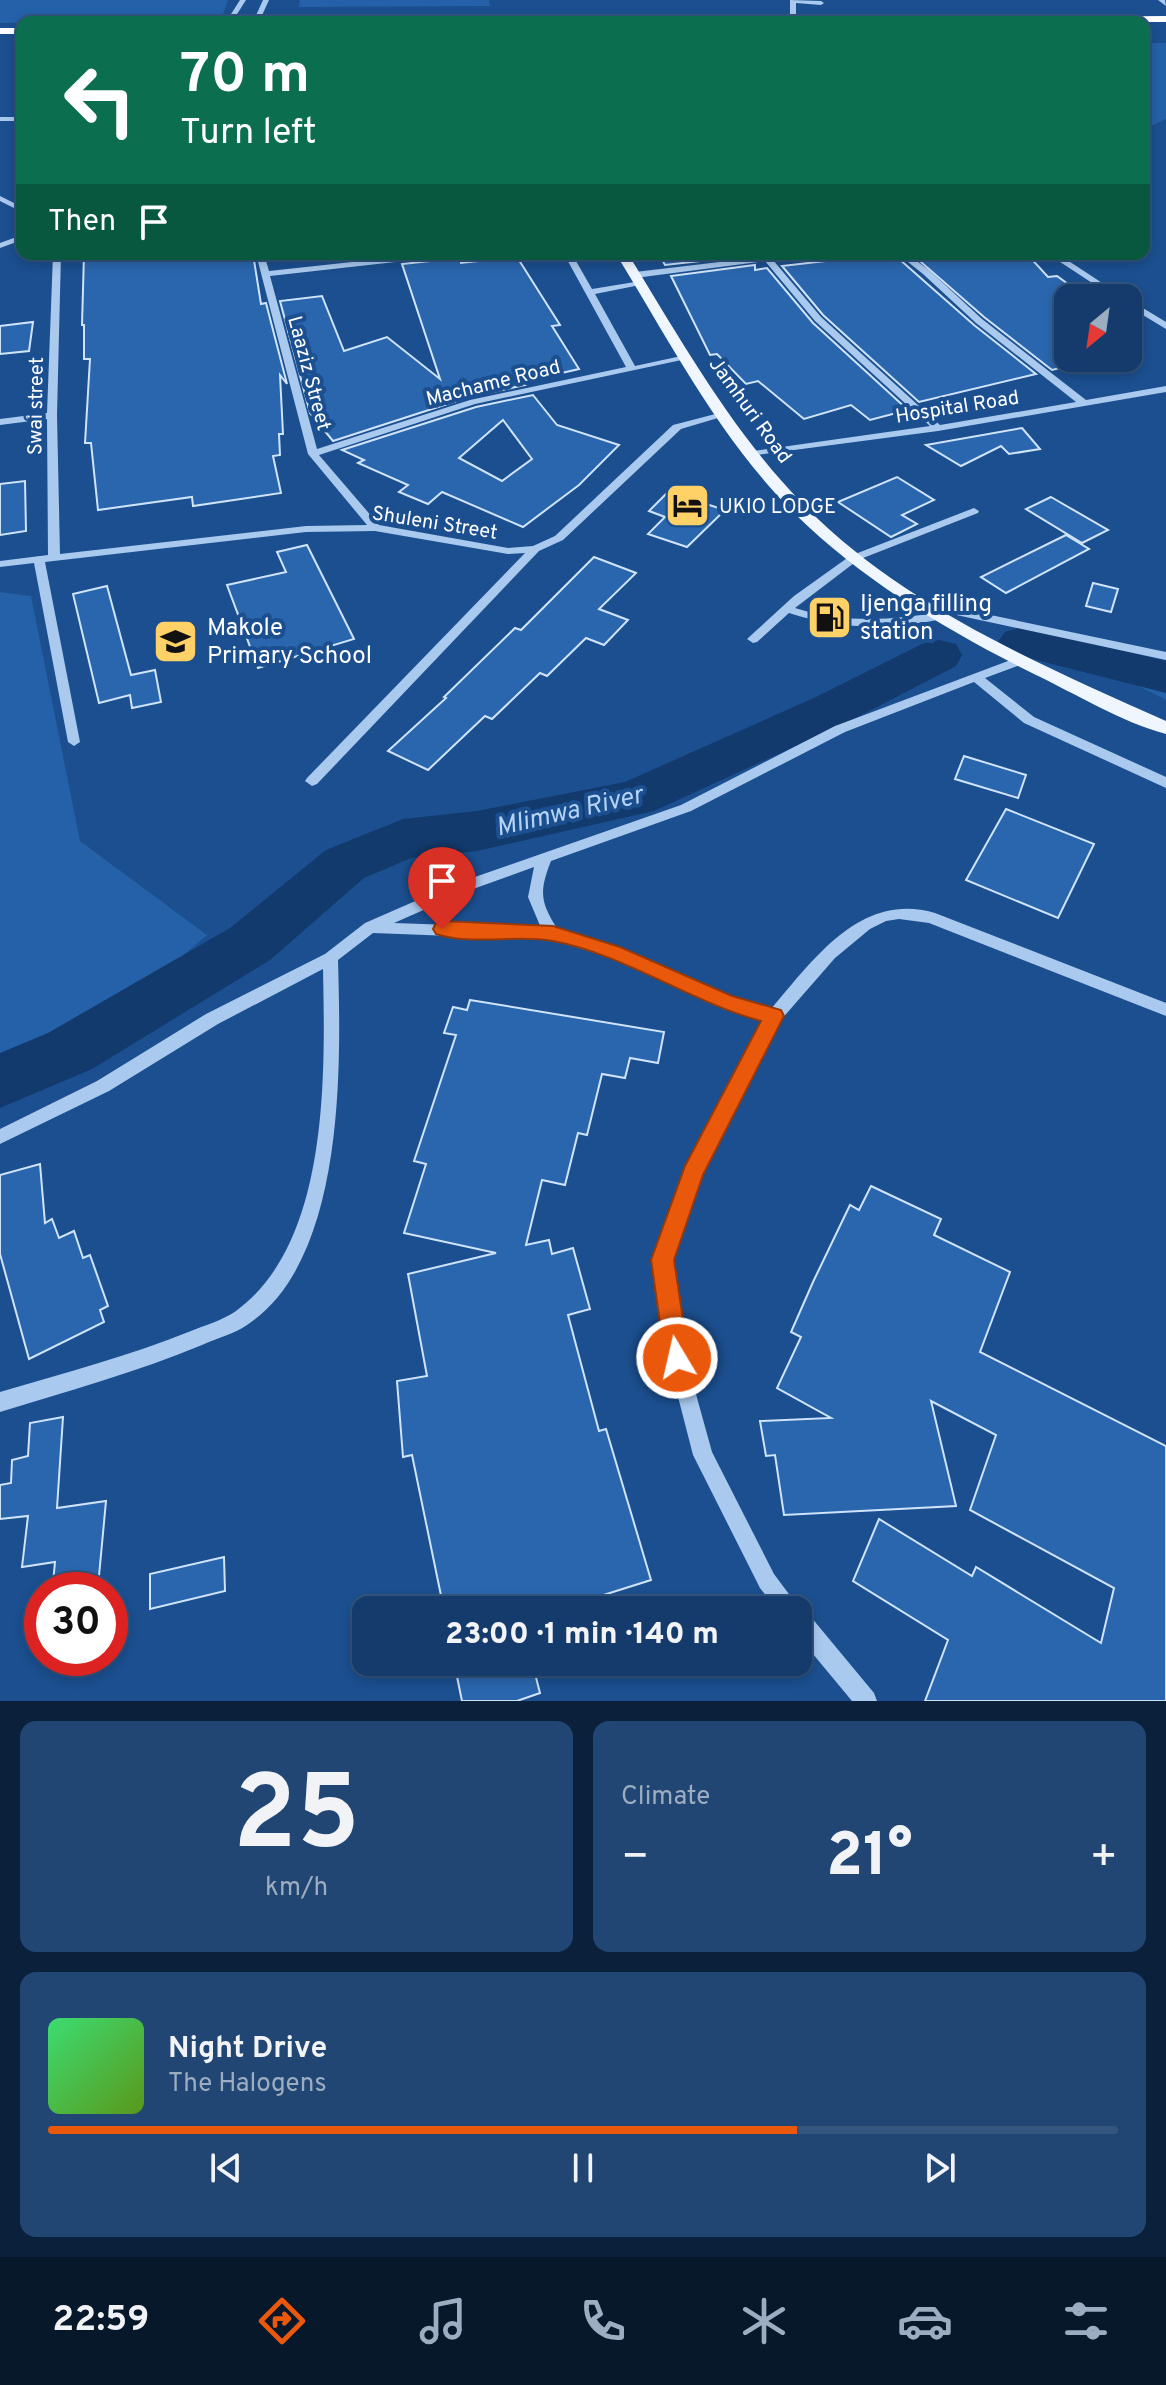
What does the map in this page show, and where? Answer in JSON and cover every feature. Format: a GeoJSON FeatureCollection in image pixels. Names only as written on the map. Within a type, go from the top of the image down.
{"type":"FeatureCollection","features":[{"type":"Feature","properties":{"kind":"main road","name":"Jamhuri Road"},"geometry":{"type":"LineString","coordinates":[[626,260],[723,415],[798,508],[854,558],[924,605],[1021,660],[1166,728]]}},
{"type":"Feature","properties":{"kind":"street"},"geometry":{"type":"LineString","coordinates":[[1161,0],[1166,4]]}},
{"type":"Feature","properties":{"kind":"street"},"geometry":{"type":"LineString","coordinates":[[792,1],[821,1]]}},
{"type":"Feature","properties":{"kind":"street","name":"Swai street"},"geometry":{"type":"LineString","coordinates":[[54,558],[52,415],[57,260]]}},
{"type":"Feature","properties":{"kind":"street","name":"Laaziz Street"},"geometry":{"type":"LineString","coordinates":[[262,260],[313,454],[375,528]]}},
{"type":"Feature","properties":{"kind":"street"},"geometry":{"type":"LineString","coordinates":[[265,274],[394,260]]}},
{"type":"Feature","properties":{"kind":"street"},"geometry":{"type":"LineString","coordinates":[[571,260],[632,369]]}},
{"type":"Feature","properties":{"kind":"street"},"geometry":{"type":"LineString","coordinates":[[590,292],[745,260]]}},
{"type":"Feature","properties":{"kind":"street"},"geometry":{"type":"LineString","coordinates":[[769,260],[818,319],[938,428]]}},
{"type":"Feature","properties":{"kind":"street"},"geometry":{"type":"LineString","coordinates":[[910,260],[979,321],[1085,404]]}},
{"type":"Feature","properties":{"kind":"street"},"geometry":{"type":"LineString","coordinates":[[1061,260],[1099,284]]}},
{"type":"Feature","properties":{"kind":"street"},"geometry":{"type":"LineString","coordinates":[[1142,311],[1166,326]]}},
{"type":"Feature","properties":{"kind":"street","name":"Machame Road"},"geometry":{"type":"LineString","coordinates":[[313,454],[473,402],[686,358]]}},
{"type":"Feature","properties":{"kind":"street","name":"Hospital Road"},"geometry":{"type":"LineString","coordinates":[[753,454],[938,428],[1166,389]]}},
{"type":"Feature","properties":{"kind":"street"},"geometry":{"type":"LineString","coordinates":[[0,422],[52,415]]}},
{"type":"Feature","properties":{"kind":"street"},"geometry":{"type":"LineString","coordinates":[[312,781],[535,549],[559,538],[677,427],[723,415]]}},
{"type":"Feature","properties":{"kind":"street"},"geometry":{"type":"LineString","coordinates":[[753,639],[854,558],[974,511]]}},
{"type":"Feature","properties":{"kind":"street","name":"Shuleni Street"},"geometry":{"type":"LineString","coordinates":[[0,564],[306,529],[375,528],[508,551],[535,549]]}},
{"type":"Feature","properties":{"kind":"street"},"geometry":{"type":"LineString","coordinates":[[39,560],[74,742]]}},
{"type":"Feature","properties":{"kind":"street"},"geometry":{"type":"LineString","coordinates":[[924,605],[1166,656]]}},
{"type":"Feature","properties":{"kind":"street"},"geometry":{"type":"LineString","coordinates":[[787,609],[826,622],[854,625],[896,624],[942,615]]}},
{"type":"Feature","properties":{"kind":"street"},"geometry":{"type":"LineString","coordinates":[[0,1137],[103,1086],[212,1019],[330,958],[370,927],[457,889],[686,808],[840,729],[1021,660]]}},
{"type":"Feature","properties":{"kind":"street"},"geometry":{"type":"LineString","coordinates":[[975,677],[1029,720],[1166,783]]}},
{"type":"Feature","properties":{"kind":"street"},"geometry":{"type":"LineString","coordinates":[[545,858],[533,888],[538,911],[553,934]]}},
{"type":"Feature","properties":{"kind":"street"},"geometry":{"type":"LineString","coordinates":[[779,1596],[767,1581],[703,1455],[677,1358],[663,1260],[692,1173],[774,1016],[830,951],[875,921],[896,913],[930,917],[1166,1010]]}},
{"type":"Feature","properties":{"kind":"street"},"geometry":{"type":"LineString","coordinates":[[370,927],[553,934],[613,953],[728,1004],[774,1016]]}},
{"type":"Feature","properties":{"kind":"street"},"geometry":{"type":"LineString","coordinates":[[0,1402],[169,1350],[241,1318],[266,1297],[294,1258],[322,1166],[333,1048],[330,958]]}},
{"type":"Feature","properties":{"kind":"street"},"geometry":{"type":"LineString","coordinates":[[812,1636],[866,1701]]}},
{"type":"Feature","properties":{"kind":"shaded area"},"geometry":{"type":"Polygon","coordinates":[[[0,0],[228,0],[222,16],[16,16],[16,23],[0,23],[0,0]]]}},
{"type":"Feature","properties":{"kind":"shaded area"},"geometry":{"type":"Polygon","coordinates":[[[300,0],[489,0],[490,6],[299,7],[300,0]]]}},
{"type":"Feature","properties":{"kind":"shaded area"},"geometry":{"type":"Polygon","coordinates":[[[1150,43],[1166,43],[1166,119],[1150,126],[1150,43]]]}},
{"type":"Feature","properties":{"kind":"shaded area"},"geometry":{"type":"Polygon","coordinates":[[[0,592],[31,596],[80,841],[207,935],[23,1094],[0,1101],[0,592]]]}},
{"type":"Feature","properties":{"kind":"shaded area"},"geometry":{"type":"Polygon","coordinates":[[[1057,644],[1166,671],[1166,700],[1057,644]]]}},
{"type":"Feature","properties":{"kind":"building"},"geometry":{"type":"Polygon","coordinates":[[[84,260],[254,260],[261,304],[266,303],[287,384],[280,375],[283,434],[279,434],[280,455],[273,456],[281,493],[193,506],[192,497],[98,510],[91,443],[85,443],[90,359],[84,359],[84,260]]]}},
{"type":"Feature","properties":{"kind":"building"},"geometry":{"type":"Polygon","coordinates":[[[440,260],[461,260],[461,263],[519,260],[560,325],[552,326],[579,369],[469,397],[333,441],[310,413],[280,301],[322,296],[344,351],[387,337],[440,379],[402,264],[440,260]]]}},
{"type":"Feature","properties":{"kind":"building"},"geometry":{"type":"Polygon","coordinates":[[[662,260],[710,260],[665,265],[662,260]]]}},
{"type":"Feature","properties":{"kind":"building"},"geometry":{"type":"Polygon","coordinates":[[[834,260],[900,260],[1036,374],[919,402],[823,315],[782,266],[834,260]]]}},
{"type":"Feature","properties":{"kind":"building"},"geometry":{"type":"Polygon","coordinates":[[[919,260],[1032,260],[1048,277],[1057,276],[1068,284],[1054,284],[1052,370],[919,260]]]}},
{"type":"Feature","properties":{"kind":"building"},"geometry":{"type":"Polygon","coordinates":[[[755,265],[755,270],[767,268],[813,323],[908,410],[870,420],[851,405],[804,419],[758,381],[746,384],[717,354],[710,355],[671,276],[755,265]]]}},
{"type":"Feature","properties":{"kind":"building"},"geometry":{"type":"Polygon","coordinates":[[[33,322],[29,351],[0,354],[0,326],[33,322]]]}},
{"type":"Feature","properties":{"kind":"building"},"geometry":{"type":"Polygon","coordinates":[[[533,395],[557,425],[619,445],[579,485],[523,527],[442,492],[428,504],[399,492],[408,485],[358,463],[364,460],[342,450],[476,407],[533,395]],[[503,420],[459,458],[502,481],[532,459],[503,420]]]}},
{"type":"Feature","properties":{"kind":"building"},"geometry":{"type":"Polygon","coordinates":[[[1022,428],[1040,449],[1009,454],[1001,446],[961,466],[926,445],[1022,428]]]}},
{"type":"Feature","properties":{"kind":"building"},"geometry":{"type":"Polygon","coordinates":[[[897,477],[934,500],[902,515],[917,524],[891,537],[838,502],[897,477]]]}},
{"type":"Feature","properties":{"kind":"building"},"geometry":{"type":"Polygon","coordinates":[[[25,481],[26,531],[0,535],[0,484],[25,481]]]}},
{"type":"Feature","properties":{"kind":"building"},"geometry":{"type":"Polygon","coordinates":[[[668,492],[725,510],[687,547],[648,534],[665,517],[649,511],[668,492]]]}},
{"type":"Feature","properties":{"kind":"building"},"geometry":{"type":"Polygon","coordinates":[[[1051,497],[1108,530],[1082,543],[1026,509],[1051,497]]]}},
{"type":"Feature","properties":{"kind":"building"},"geometry":{"type":"Polygon","coordinates":[[[1066,535],[1089,549],[1006,593],[981,577],[1066,535]]]}},
{"type":"Feature","properties":{"kind":"building"},"geometry":{"type":"Polygon","coordinates":[[[307,545],[354,639],[258,668],[227,585],[286,572],[277,552],[307,545]]]}},
{"type":"Feature","properties":{"kind":"building"},"geometry":{"type":"Polygon","coordinates":[[[594,557],[636,573],[599,609],[628,620],[604,645],[586,638],[547,676],[540,673],[492,719],[485,716],[428,770],[388,751],[515,628],[521,630],[594,557]]]}},
{"type":"Feature","properties":{"kind":"building"},"geometry":{"type":"Polygon","coordinates":[[[1093,583],[1118,589],[1111,612],[1086,606],[1093,583]]]}},
{"type":"Feature","properties":{"kind":"building"},"geometry":{"type":"Polygon","coordinates":[[[107,586],[131,675],[155,670],[161,702],[132,708],[130,695],[99,703],[73,594],[107,586]]]}},
{"type":"Feature","properties":{"kind":"building"},"geometry":{"type":"Polygon","coordinates":[[[964,756],[1026,775],[1018,798],[955,779],[964,756]]]}},
{"type":"Feature","properties":{"kind":"building"},"geometry":{"type":"Polygon","coordinates":[[[1006,809],[1094,844],[1058,918],[966,880],[1006,809]]]}},
{"type":"Feature","properties":{"kind":"building"},"geometry":{"type":"Polygon","coordinates":[[[470,1000],[664,1032],[658,1063],[630,1058],[625,1078],[602,1074],[587,1135],[578,1133],[565,1185],[542,1180],[526,1245],[549,1240],[552,1254],[573,1248],[590,1309],[568,1315],[599,1431],[606,1429],[651,1580],[600,1596],[441,1596],[412,1455],[403,1457],[397,1381],[427,1376],[408,1274],[496,1253],[404,1233],[426,1164],[414,1161],[456,1035],[444,1033],[453,1007],[467,1010],[470,1000]]]}},
{"type":"Feature","properties":{"kind":"building"},"geometry":{"type":"Polygon","coordinates":[[[40,1164],[45,1223],[52,1219],[59,1238],[74,1231],[83,1258],[90,1255],[108,1306],[100,1310],[104,1322],[29,1359],[0,1254],[0,1175],[40,1164]]]}},
{"type":"Feature","properties":{"kind":"building"},"geometry":{"type":"Polygon","coordinates":[[[871,1186],[941,1219],[934,1235],[1010,1272],[980,1352],[1166,1446],[1166,1701],[925,1701],[948,1640],[853,1581],[879,1519],[972,1576],[976,1567],[1101,1643],[1114,1588],[970,1510],[996,1435],[931,1401],[956,1506],[784,1515],[775,1455],[766,1456],[760,1421],[831,1418],[777,1388],[801,1337],[791,1332],[813,1282],[850,1205],[859,1210],[871,1186]]]}},
{"type":"Feature","properties":{"kind":"building"},"geometry":{"type":"Polygon","coordinates":[[[63,1417],[57,1508],[106,1501],[99,1572],[54,1572],[55,1562],[22,1567],[28,1516],[0,1519],[0,1485],[11,1483],[12,1460],[28,1456],[30,1423],[63,1417]]]}},
{"type":"Feature","properties":{"kind":"building"},"geometry":{"type":"Polygon","coordinates":[[[224,1557],[225,1591],[150,1609],[150,1574],[224,1557]]]}},
{"type":"Feature","properties":{"kind":"building"},"geometry":{"type":"Polygon","coordinates":[[[457,1676],[536,1676],[540,1693],[517,1701],[462,1701],[457,1676]]]}},
{"type":"Feature","properties":{"kind":"waterway","name":"Mlimwa River"},"geometry":{"type":"LineString","coordinates":[[1021,642],[1166,677]]}},
{"type":"Feature","properties":{"kind":"waterway","name":"Mlimwa River"},"geometry":{"type":"LineString","coordinates":[[0,1081],[70,1051],[250,944],[345,864],[403,839],[477,831],[636,798],[833,709],[939,655]]}},
{"type":"Feature","properties":{"kind":"place","name":"UKIO LODGE"},"geometry":{"type":"Point","coordinates":[688,506]}},
{"type":"Feature","properties":{"kind":"place","name":"Ijenga filling station"},"geometry":{"type":"Point","coordinates":[829,617]}},
{"type":"Feature","properties":{"kind":"place","name":"Makole Primary School"},"geometry":{"type":"Point","coordinates":[176,641]}},
{"type":"Feature","properties":{"kind":"route"},"geometry":{"type":"LineString","coordinates":[[442,929],[553,934],[613,953],[728,1004],[774,1016],[692,1173],[663,1260],[677,1358]]}}]}
